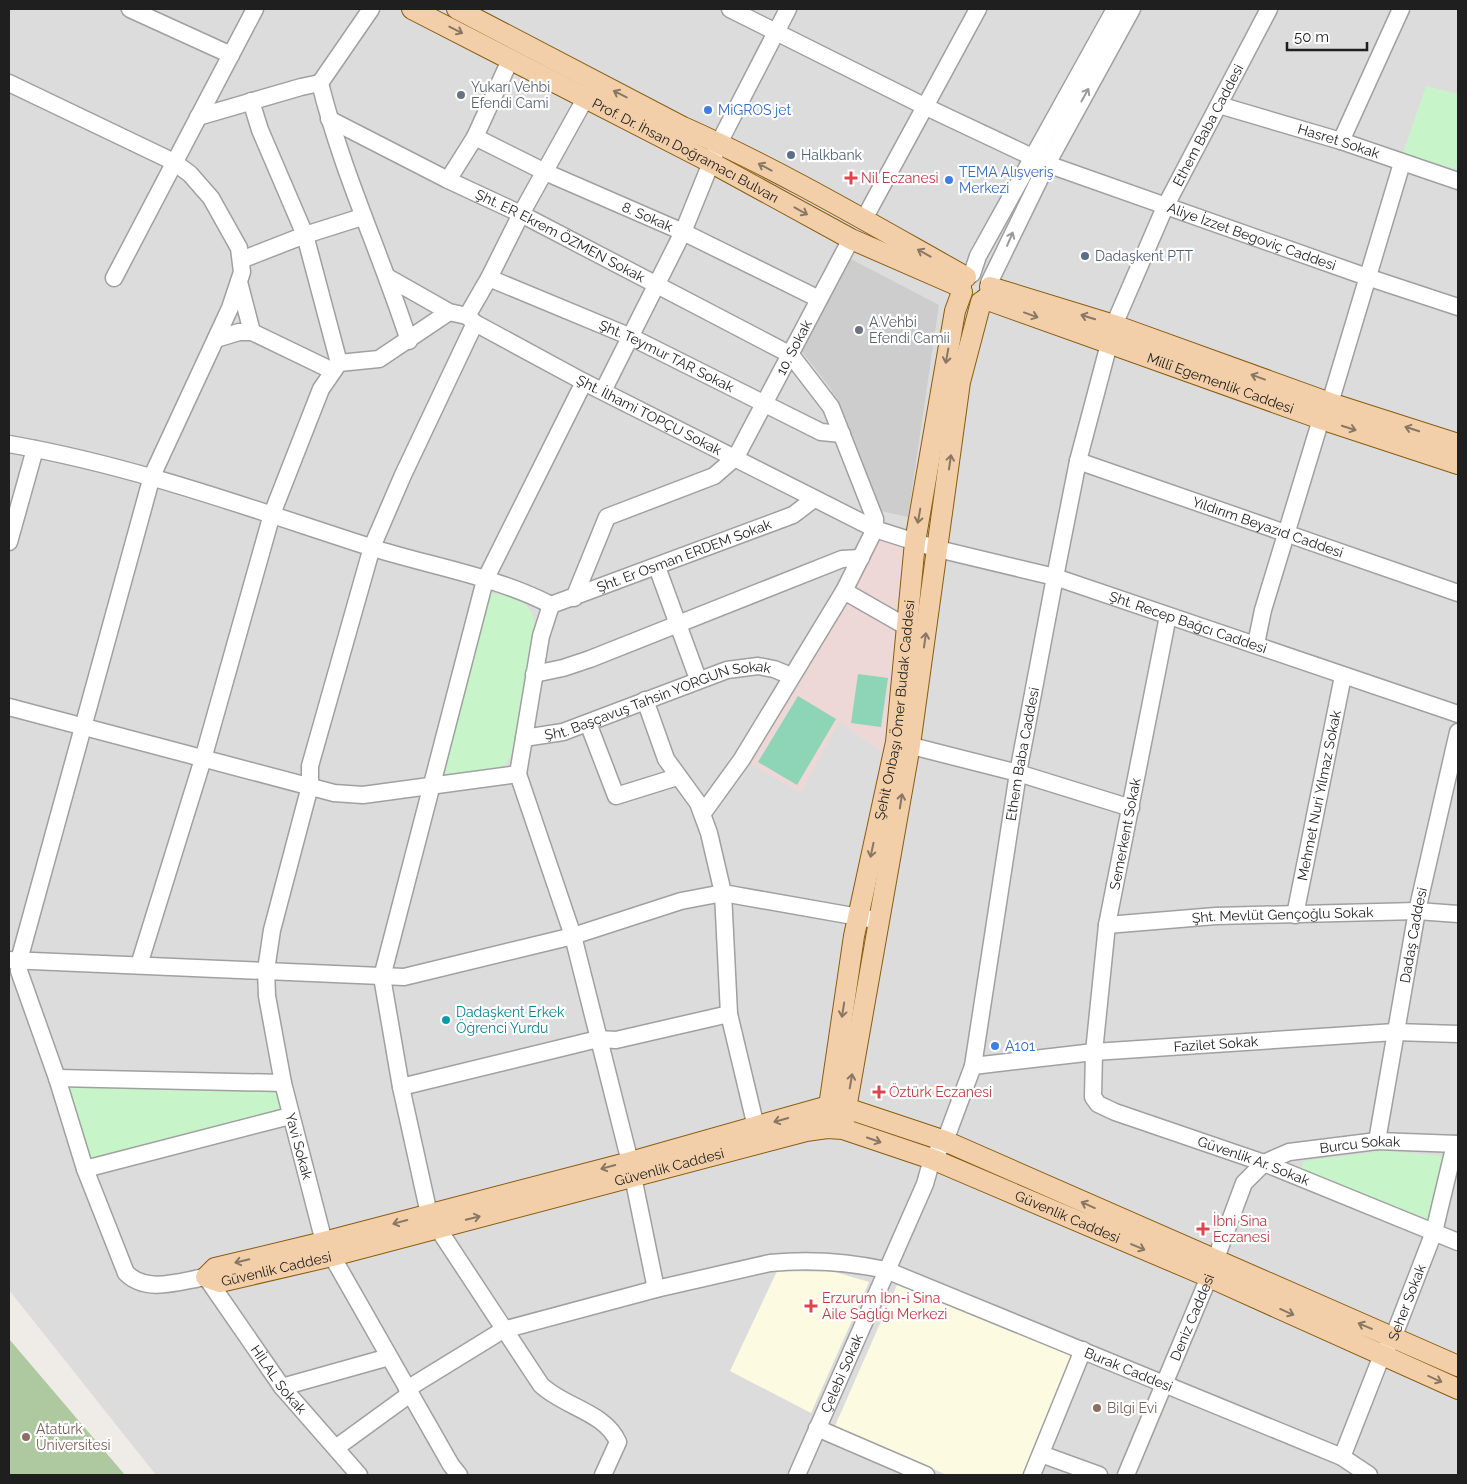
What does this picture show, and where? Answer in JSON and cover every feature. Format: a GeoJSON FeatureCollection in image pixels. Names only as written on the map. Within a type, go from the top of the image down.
{"type":"FeatureCollection","features":[{"type":"Feature","properties":{"kind":"main road","name":"Prof. Dr. İhsan Doğramacı Bulvarı"},"geometry":{"type":"LineString","coordinates":[[412,9],[511,58],[585,99],[712,163],[851,238],[976,287]]}},
{"type":"Feature","properties":{"kind":"main road","name":"Prof. Dr. İhsan Doğramacı Bulvarı"},"geometry":{"type":"LineString","coordinates":[[458,9],[864,219],[976,287]]}},
{"type":"Feature","properties":{"kind":"main road","name":"Millî Egemenlik Caddesi"},"geometry":{"type":"LineString","coordinates":[[976,287],[1114,325],[1458,464]]}},
{"type":"Feature","properties":{"kind":"main road","name":"Millî Egemenlik Caddesi"},"geometry":{"type":"LineString","coordinates":[[976,287],[1109,344],[1325,411],[1458,444]]}},
{"type":"Feature","properties":{"kind":"main road","name":"Şehit Onbaşı Ömer Budak Caddesi"},"geometry":{"type":"LineString","coordinates":[[835,1129],[857,917],[903,744],[907,627],[915,542],[955,311],[976,287]]}},
{"type":"Feature","properties":{"kind":"main road","name":"Şehit Onbaşı Ömer Budak Caddesi"},"geometry":{"type":"LineString","coordinates":[[837,1107],[881,921],[903,744],[938,549],[960,382],[976,287]]}},
{"type":"Feature","properties":{"kind":"main road","name":"Güvenlik Caddesi"},"geometry":{"type":"LineString","coordinates":[[631,1170],[756,1127],[837,1107],[945,1141],[1212,1269],[1382,1356],[1458,1389]]}},
{"type":"Feature","properties":{"kind":"main road","name":"Güvenlik Caddesi"},"geometry":{"type":"LineString","coordinates":[[206,1277],[215,1268],[328,1249],[631,1170],[806,1131],[835,1129],[932,1159],[1393,1338],[1458,1366]]}},
{"type":"Feature","properties":{"kind":"street"},"geometry":{"type":"LineString","coordinates":[[130,9],[231,55]]}},
{"type":"Feature","properties":{"kind":"street"},"geometry":{"type":"LineString","coordinates":[[114,278],[255,9]]}},
{"type":"Feature","properties":{"kind":"street"},"geometry":{"type":"LineString","coordinates":[[198,117],[320,83],[371,9]]}},
{"type":"Feature","properties":{"kind":"street","name":"Aliye İzzet Begoviç Caddesi"},"geometry":{"type":"LineString","coordinates":[[730,9],[776,34],[1040,161],[1367,278],[1458,307]]}},
{"type":"Feature","properties":{"kind":"street"},"geometry":{"type":"LineString","coordinates":[[604,391],[683,232],[719,143],[788,9]]}},
{"type":"Feature","properties":{"kind":"street"},"geometry":{"type":"LineString","coordinates":[[864,219],[978,9]]}},
{"type":"Feature","properties":{"kind":"street"},"geometry":{"type":"LineString","coordinates":[[976,287],[1115,9]]}},
{"type":"Feature","properties":{"kind":"street"},"geometry":{"type":"LineString","coordinates":[[976,287],[978,256],[1040,161],[1132,9]]}},
{"type":"Feature","properties":{"kind":"street","name":"Ethem Baba Caddesi"},"geometry":{"type":"LineString","coordinates":[[1114,325],[1165,207],[1269,9]]}},
{"type":"Feature","properties":{"kind":"street"},"geometry":{"type":"LineString","coordinates":[[1340,141],[1401,9]]}},
{"type":"Feature","properties":{"kind":"street"},"geometry":{"type":"LineString","coordinates":[[448,180],[475,137],[511,58]]}},
{"type":"Feature","properties":{"kind":"street"},"geometry":{"type":"LineString","coordinates":[[9,82],[174,162],[190,174],[211,198],[239,248],[241,260],[242,272],[230,308],[152,476],[82,728],[14,961],[20,971],[57,1078],[85,1169],[126,1273],[130,1278],[151,1285],[206,1277]]}},
{"type":"Feature","properties":{"kind":"street"},"geometry":{"type":"LineString","coordinates":[[320,83],[329,118],[362,217],[388,278],[409,341]]}},
{"type":"Feature","properties":{"kind":"street","name":"Yavi Sokak"},"geometry":{"type":"LineString","coordinates":[[459,1475],[328,1249],[290,1116],[267,996],[266,970],[272,930],[310,786],[310,766],[372,548],[489,278],[521,214],[585,99]]}},
{"type":"Feature","properties":{"kind":"street"},"geometry":{"type":"LineString","coordinates":[[140,965],[203,759],[272,514],[321,389],[336,367],[305,235],[260,130],[252,101]]}},
{"type":"Feature","properties":{"kind":"street","name":"Hasret Sokak"},"geometry":{"type":"LineString","coordinates":[[1219,105],[1340,141],[1458,181]]}},
{"type":"Feature","properties":{"kind":"street","name":"Şht. ER Ekrem ÖZMEN Sokak"},"geometry":{"type":"LineString","coordinates":[[329,118],[448,180],[521,214],[791,355]]}},
{"type":"Feature","properties":{"kind":"street","name":"8. Sokak"},"geometry":{"type":"LineString","coordinates":[[475,137],[545,172],[683,232],[819,299]]}},
{"type":"Feature","properties":{"kind":"street"},"geometry":{"type":"LineString","coordinates":[[1256,644],[1263,610],[1285,533],[1402,163]]}},
{"type":"Feature","properties":{"kind":"street"},"geometry":{"type":"LineString","coordinates":[[241,260],[305,235],[362,217]]}},
{"type":"Feature","properties":{"kind":"street","name":"10. Sokak"},"geometry":{"type":"LineString","coordinates":[[736,457],[851,238]]}},
{"type":"Feature","properties":{"kind":"street","name":"Şht. İlhami TOPÇU Sokak"},"geometry":{"type":"LineString","coordinates":[[388,278],[449,312],[471,320],[584,382],[736,457],[814,499],[875,529],[915,542]]}},
{"type":"Feature","properties":{"kind":"street","name":"Şht. Teymur TAR Sokak"},"geometry":{"type":"LineString","coordinates":[[489,278],[631,337],[821,432],[842,434]]}},
{"type":"Feature","properties":{"kind":"street"},"geometry":{"type":"LineString","coordinates":[[239,281],[252,332]]}},
{"type":"Feature","properties":{"kind":"street"},"geometry":{"type":"LineString","coordinates":[[216,338],[239,332],[252,332],[336,367],[379,359],[409,341],[449,312]]}},
{"type":"Feature","properties":{"kind":"street","name":"Ethem Baba Caddesi"},"geometry":{"type":"LineString","coordinates":[[932,1159],[945,1141],[973,1066],[1018,773],[1055,576],[1078,461],[1109,344]]}},
{"type":"Feature","properties":{"kind":"street"},"geometry":{"type":"LineString","coordinates":[[702,813],[742,759],[844,591],[875,529],[874,519],[842,434],[823,394],[791,355]]}},
{"type":"Feature","properties":{"kind":"street"},"geometry":{"type":"LineString","coordinates":[[584,382],[484,580],[382,977],[401,1087],[433,1221],[541,1385],[549,1392],[610,1427],[618,1442],[603,1475]]}},
{"type":"Feature","properties":{"kind":"street"},"geometry":{"type":"LineString","coordinates":[[9,444],[108,464],[152,476],[372,548],[484,580],[551,605],[541,636],[518,774],[573,936],[631,1170],[656,1289]]}},
{"type":"Feature","properties":{"kind":"street"},"geometry":{"type":"LineString","coordinates":[[9,542],[35,449]]}},
{"type":"Feature","properties":{"kind":"street"},"geometry":{"type":"LineString","coordinates":[[574,598],[607,517],[714,476],[736,457]]}},
{"type":"Feature","properties":{"kind":"street","name":"Yıldırım Beyazıd Caddesi"},"geometry":{"type":"LineString","coordinates":[[1078,461],[1458,593]]}},
{"type":"Feature","properties":{"kind":"street","name":"Şht. Er Osman ERDEM Sokak"},"geometry":{"type":"LineString","coordinates":[[551,605],[793,515],[814,499]]}},
{"type":"Feature","properties":{"kind":"street","name":"Şht. Recep Bağcı Caddesi"},"geometry":{"type":"LineString","coordinates":[[915,542],[1055,576],[1458,714]]}},
{"type":"Feature","properties":{"kind":"street"},"geometry":{"type":"LineString","coordinates":[[534,674],[563,668],[842,559],[861,558]]}},
{"type":"Feature","properties":{"kind":"street"},"geometry":{"type":"LineString","coordinates":[[657,567],[698,679]]}},
{"type":"Feature","properties":{"kind":"street"},"geometry":{"type":"LineString","coordinates":[[844,591],[907,627]]}},
{"type":"Feature","properties":{"kind":"street","name":"Semerkent Sokak"},"geometry":{"type":"LineString","coordinates":[[1094,1052],[1107,925],[1168,616]]}},
{"type":"Feature","properties":{"kind":"street","name":"Şht. Başçavuş Tahsin YORGUN Sokak"},"geometry":{"type":"LineString","coordinates":[[524,738],[552,735],[698,679],[744,667],[774,669],[791,676]]}},
{"type":"Feature","properties":{"kind":"street","name":"Mehmet Nuri Yılmaz Sokak"},"geometry":{"type":"LineString","coordinates":[[1295,915],[1343,676]]}},
{"type":"Feature","properties":{"kind":"street"},"geometry":{"type":"LineString","coordinates":[[645,700],[664,752],[677,777],[692,794],[702,813],[723,893],[729,1014],[756,1127]]}},
{"type":"Feature","properties":{"kind":"street"},"geometry":{"type":"LineString","coordinates":[[9,707],[82,728],[334,793],[363,795],[518,774]]}},
{"type":"Feature","properties":{"kind":"street"},"geometry":{"type":"LineString","coordinates":[[588,722],[616,796],[677,777]]}},
{"type":"Feature","properties":{"kind":"street","name":"Dadaş Caddesi"},"geometry":{"type":"LineString","coordinates":[[1377,1141],[1417,911],[1458,732]]}},
{"type":"Feature","properties":{"kind":"street"},"geometry":{"type":"LineString","coordinates":[[903,744],[1018,773],[1131,808]]}},
{"type":"Feature","properties":{"kind":"street"},"geometry":{"type":"LineString","coordinates":[[14,961],[404,977],[573,936],[681,901],[723,893],[881,921]]}},
{"type":"Feature","properties":{"kind":"street","name":"Şht. Mevlüt Gençoğlu Sokak"},"geometry":{"type":"LineString","coordinates":[[1107,925],[1216,916],[1417,911],[1458,914]]}},
{"type":"Feature","properties":{"kind":"street"},"geometry":{"type":"LineString","coordinates":[[401,1087],[598,1039],[616,1040],[729,1014]]}},
{"type":"Feature","properties":{"kind":"street","name":"Fazilet Sokak"},"geometry":{"type":"LineString","coordinates":[[973,1066],[1094,1052],[1395,1032],[1458,1034]]}},
{"type":"Feature","properties":{"kind":"street","name":"Güvenlik Ar. Sokak"},"geometry":{"type":"LineString","coordinates":[[1094,1052],[1093,1097],[1098,1104],[1264,1162],[1458,1242]]}},
{"type":"Feature","properties":{"kind":"street"},"geometry":{"type":"LineString","coordinates":[[57,1078],[283,1083]]}},
{"type":"Feature","properties":{"kind":"street"},"geometry":{"type":"LineString","coordinates":[[85,1169],[290,1116]]}},
{"type":"Feature","properties":{"kind":"street","name":"Burcu Sokak"},"geometry":{"type":"LineString","coordinates":[[1264,1162],[1289,1152],[1377,1141],[1456,1144]]}},
{"type":"Feature","properties":{"kind":"street","name":"Seher Sokak"},"geometry":{"type":"LineString","coordinates":[[1342,1457],[1382,1356],[1393,1338],[1434,1232],[1456,1144]]}},
{"type":"Feature","properties":{"kind":"street","name":"Çelebi Sokak"},"geometry":{"type":"LineString","coordinates":[[797,1475],[925,1184],[932,1159]]}},
{"type":"Feature","properties":{"kind":"street","name":"Deniz Caddesi"},"geometry":{"type":"LineString","coordinates":[[1126,1475],[1212,1269],[1244,1184],[1264,1162]]}},
{"type":"Feature","properties":{"kind":"street","name":"Burak Caddesi"},"geometry":{"type":"LineString","coordinates":[[337,1447],[409,1391],[503,1330],[656,1289],[762,1264],[788,1261],[858,1265],[886,1270],[1342,1457],[1369,1475]]}},
{"type":"Feature","properties":{"kind":"street","name":"HİLAL Sokak"},"geometry":{"type":"LineString","coordinates":[[206,1277],[282,1387],[337,1447],[359,1475]]}},
{"type":"Feature","properties":{"kind":"street"},"geometry":{"type":"LineString","coordinates":[[1032,1475],[1083,1350]]}},
{"type":"Feature","properties":{"kind":"street"},"geometry":{"type":"LineString","coordinates":[[282,1387],[389,1357]]}},
{"type":"Feature","properties":{"kind":"street"},"geometry":{"type":"LineString","coordinates":[[817,1428],[926,1475]]}},
{"type":"Feature","properties":{"kind":"street"},"geometry":{"type":"LineString","coordinates":[[1041,1454],[1099,1475]]}},
{"type":"Feature","properties":{"kind":"shaded area"},"geometry":{"type":"Polygon","coordinates":[[[9,9],[1458,9],[1458,1475],[156,1475],[9,1290],[9,9]]]}},
{"type":"Feature","properties":{"kind":"shaded area"},"geometry":{"type":"Polygon","coordinates":[[[847,257],[939,305],[908,517],[876,510],[831,389],[800,349],[847,257]]]}},
{"type":"Feature","properties":{"kind":"shaded area"},"geometry":{"type":"Polygon","coordinates":[[[875,529],[915,542],[892,759],[839,722],[801,793],[742,759],[875,529]]]}},
{"type":"Feature","properties":{"kind":"shaded area"},"geometry":{"type":"Polygon","coordinates":[[[777,1271],[835,1272],[869,1282],[811,1413],[730,1371],[777,1271]]]}},
{"type":"Feature","properties":{"kind":"shaded area"},"geometry":{"type":"Polygon","coordinates":[[[897,1285],[1075,1357],[1027,1475],[947,1475],[835,1426],[897,1285]]]}},
{"type":"Feature","properties":{"kind":"green space"},"geometry":{"type":"Polygon","coordinates":[[[1426,86],[1458,94],[1458,170],[1403,153],[1426,86]]]}},
{"type":"Feature","properties":{"kind":"green space"},"geometry":{"type":"Polygon","coordinates":[[[490,593],[522,599],[532,613],[536,630],[512,754],[506,764],[500,767],[441,778],[490,593]]]}},
{"type":"Feature","properties":{"kind":"green space"},"geometry":{"type":"Polygon","coordinates":[[[858,674],[888,678],[881,727],[851,723],[858,674]]]}},
{"type":"Feature","properties":{"kind":"green space"},"geometry":{"type":"Polygon","coordinates":[[[798,696],[836,719],[797,785],[758,762],[798,696]]]}},
{"type":"Feature","properties":{"kind":"green space"},"geometry":{"type":"Polygon","coordinates":[[[57,1078],[283,1083],[290,1116],[85,1169],[57,1078]]]}},
{"type":"Feature","properties":{"kind":"green space"},"geometry":{"type":"Polygon","coordinates":[[[1384,1151],[1443,1156],[1427,1222],[1301,1169],[1304,1161],[1384,1151]]]}},
{"type":"Feature","properties":{"kind":"green space"},"geometry":{"type":"Polygon","coordinates":[[[9,1339],[125,1475],[9,1475],[9,1339]]]}},
{"type":"Feature","properties":{"kind":"place","name":"Yukarı Vehbi Efendi Cami"},"geometry":{"type":"Point","coordinates":[461,95]}},
{"type":"Feature","properties":{"kind":"place","name":"MiGROS jet"},"geometry":{"type":"Point","coordinates":[708,110]}},
{"type":"Feature","properties":{"kind":"place","name":"Halkbank"},"geometry":{"type":"Point","coordinates":[791,155]}},
{"type":"Feature","properties":{"kind":"place","name":"Nil Eczanesi"},"geometry":{"type":"Point","coordinates":[851,178]}},
{"type":"Feature","properties":{"kind":"place","name":"TEMA Alışveriş Merkezi"},"geometry":{"type":"Point","coordinates":[949,180]}},
{"type":"Feature","properties":{"kind":"place","name":"Dadaşkent PTT"},"geometry":{"type":"Point","coordinates":[1085,256]}},
{"type":"Feature","properties":{"kind":"place","name":"A.Vehbi Efendi Camii"},"geometry":{"type":"Point","coordinates":[859,330]}},
{"type":"Feature","properties":{"kind":"place","name":"Dadaşkent Erkek Öğrenci Yurdu"},"geometry":{"type":"Point","coordinates":[446,1020]}},
{"type":"Feature","properties":{"kind":"place","name":"A101"},"geometry":{"type":"Point","coordinates":[995,1046]}},
{"type":"Feature","properties":{"kind":"place","name":"Öztürk Eczanesi"},"geometry":{"type":"Point","coordinates":[879,1092]}},
{"type":"Feature","properties":{"kind":"place","name":"İbni Sina Eczanesi"},"geometry":{"type":"Point","coordinates":[1203,1229]}},
{"type":"Feature","properties":{"kind":"place","name":"Erzurum İbn-i Sina Aile Sağlığı Merkezi"},"geometry":{"type":"Point","coordinates":[811,1306]}},
{"type":"Feature","properties":{"kind":"place","name":"Bilgi Evi"},"geometry":{"type":"Point","coordinates":[1097,1408]}},
{"type":"Feature","properties":{"kind":"place","name":"Atatürk Üniversitesi"},"geometry":{"type":"Point","coordinates":[26,1437]}}]}
